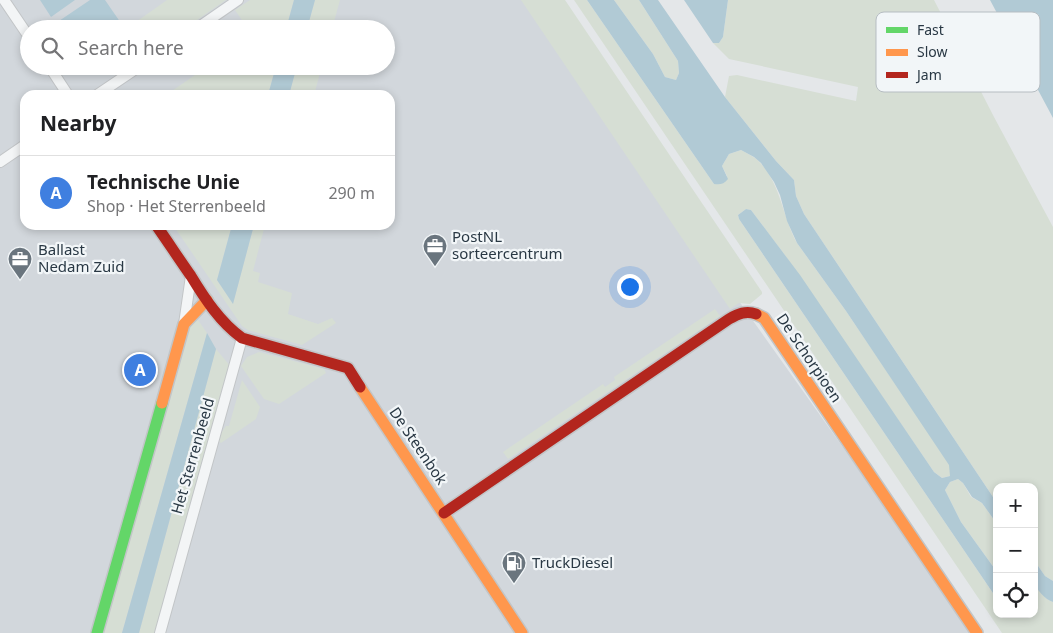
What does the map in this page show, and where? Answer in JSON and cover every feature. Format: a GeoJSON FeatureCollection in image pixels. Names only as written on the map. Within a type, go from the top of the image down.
{"type":"FeatureCollection","features":[{"type":"Feature","properties":{"kind":"street"},"geometry":{"type":"LineString","coordinates":[[4,0],[20,24]]}},
{"type":"Feature","properties":{"kind":"street"},"geometry":{"type":"LineString","coordinates":[[209,20],[238,0]]}},
{"type":"Feature","properties":{"kind":"street"},"geometry":{"type":"LineString","coordinates":[[55,75],[65,90]]}},
{"type":"Feature","properties":{"kind":"street"},"geometry":{"type":"LineString","coordinates":[[104,90],[127,75]]}},
{"type":"Feature","properties":{"kind":"street"},"geometry":{"type":"LineString","coordinates":[[0,162],[20,148]]}},
{"type":"Feature","properties":{"kind":"street"},"geometry":{"type":"LineString","coordinates":[[159,230],[207,300],[227,326],[242,338]]}},
{"type":"Feature","properties":{"kind":"street"},"geometry":{"type":"LineString","coordinates":[[97,633],[184,324],[191,276]]}},
{"type":"Feature","properties":{"kind":"street"},"geometry":{"type":"LineString","coordinates":[[184,324],[207,300]]}},
{"type":"Feature","properties":{"kind":"street","name":"De Schorpioen"},"geometry":{"type":"LineString","coordinates":[[444,513],[729,319],[741,312],[753,312],[764,318],[977,633]]}},
{"type":"Feature","properties":{"kind":"street","name":"De Steenbok"},"geometry":{"type":"LineString","coordinates":[[242,338],[348,368],[522,633]]}},
{"type":"Feature","properties":{"kind":"street","name":"Het Sterrenbeeld"},"geometry":{"type":"LineString","coordinates":[[160,633],[242,338]]}},
{"type":"Feature","properties":{"kind":"shaded area"},"geometry":{"type":"Polygon","coordinates":[[[0,0],[525,0],[975,633],[0,633],[0,0]]]}},
{"type":"Feature","properties":{"kind":"shaded area"},"geometry":{"type":"Polygon","coordinates":[[[167,0],[226,0],[197,20],[139,20],[167,0]]]}},
{"type":"Feature","properties":{"kind":"shaded area"},"geometry":{"type":"Polygon","coordinates":[[[250,0],[294,0],[288,20],[242,20],[235,10],[250,0]]]}},
{"type":"Feature","properties":{"kind":"shaded area"},"geometry":{"type":"Polygon","coordinates":[[[315,0],[340,0],[334,20],[309,20],[315,0]]]}},
{"type":"Feature","properties":{"kind":"shaded area"},"geometry":{"type":"Polygon","coordinates":[[[521,0],[565,0],[762,292],[750,304],[739,303],[730,309],[521,0]]]}},
{"type":"Feature","properties":{"kind":"shaded area"},"geometry":{"type":"Polygon","coordinates":[[[574,0],[587,0],[714,184],[727,176],[722,166],[729,154],[741,150],[755,158],[770,176],[797,243],[846,311],[950,465],[950,476],[942,478],[934,472],[784,254],[751,210],[746,209],[738,215],[739,219],[993,593],[993,618],[1038,618],[1038,588],[1044,596],[1053,602],[1053,633],[1002,633],[574,0]]]}},
{"type":"Feature","properties":{"kind":"shaded area"},"geometry":{"type":"Polygon","coordinates":[[[614,0],[639,0],[678,61],[679,73],[676,80],[665,77],[653,54],[614,0]]]}},
{"type":"Feature","properties":{"kind":"shaded area"},"geometry":{"type":"Polygon","coordinates":[[[728,0],[934,0],[940,12],[876,12],[876,92],[981,92],[1053,227],[1053,581],[1045,576],[1038,566],[1038,483],[993,483],[993,497],[804,214],[796,196],[794,180],[776,161],[725,97],[729,76],[737,75],[856,101],[858,87],[729,59],[713,43],[719,43],[723,37],[728,0]]]}},
{"type":"Feature","properties":{"kind":"shaded area"},"geometry":{"type":"Polygon","coordinates":[[[195,75],[274,75],[269,90],[173,90],[195,75]]]}},
{"type":"Feature","properties":{"kind":"shaded area"},"geometry":{"type":"Polygon","coordinates":[[[295,75],[320,75],[315,90],[290,90],[295,75]]]}},
{"type":"Feature","properties":{"kind":"shaded area"},"geometry":{"type":"Polygon","coordinates":[[[176,230],[231,230],[217,280],[233,303],[253,230],[264,230],[253,271],[260,273],[258,282],[292,293],[288,314],[318,324],[332,318],[336,323],[302,345],[248,330],[242,326],[176,230]]]}},
{"type":"Feature","properties":{"kind":"shaded area"},"geometry":{"type":"Polygon","coordinates":[[[715,309],[720,316],[508,459],[503,452],[603,384],[605,387],[615,380],[614,377],[715,309]]]}},
{"type":"Feature","properties":{"kind":"shaded area"},"geometry":{"type":"Polygon","coordinates":[[[198,320],[207,333],[122,633],[102,633],[190,327],[198,320]]]}},
{"type":"Feature","properties":{"kind":"shaded area"},"geometry":{"type":"Polygon","coordinates":[[[216,349],[231,367],[156,633],[139,633],[216,349]]]}},
{"type":"Feature","properties":{"kind":"shaded area"},"geometry":{"type":"Polygon","coordinates":[[[259,352],[324,369],[326,373],[279,404],[264,399],[241,366],[247,357],[259,352]]]}},
{"type":"Feature","properties":{"kind":"shaded area"},"geometry":{"type":"Polygon","coordinates":[[[242,380],[260,407],[256,419],[221,443],[218,437],[226,426],[229,426],[242,380]]]}},
{"type":"Feature","properties":{"kind":"shaded area"},"geometry":{"type":"Polygon","coordinates":[[[958,479],[963,483],[971,497],[982,503],[993,518],[993,566],[961,522],[945,490],[950,482],[958,479]]]}},
{"type":"Feature","properties":{"kind":"water"},"geometry":{"type":"Polygon","coordinates":[[[40,0],[75,0],[51,17],[40,0]]]}},
{"type":"Feature","properties":{"kind":"water"},"geometry":{"type":"Polygon","coordinates":[[[90,0],[105,0],[119,20],[60,20],[90,0]]]}},
{"type":"Feature","properties":{"kind":"water"},"geometry":{"type":"Polygon","coordinates":[[[294,0],[315,0],[309,20],[288,20],[294,0]]]}},
{"type":"Feature","properties":{"kind":"water"},"geometry":{"type":"Polygon","coordinates":[[[587,0],[614,0],[653,54],[665,77],[676,80],[679,73],[678,61],[639,0],[658,0],[725,97],[776,161],[794,180],[796,196],[804,214],[993,497],[993,518],[982,503],[972,497],[958,479],[950,482],[945,490],[961,522],[993,566],[993,593],[739,219],[738,215],[746,209],[751,210],[800,275],[934,472],[942,478],[950,476],[949,465],[846,311],[797,243],[787,221],[780,195],[774,182],[761,163],[741,150],[729,154],[722,166],[728,179],[722,184],[714,184],[587,0]]]}},
{"type":"Feature","properties":{"kind":"water"},"geometry":{"type":"Polygon","coordinates":[[[684,0],[728,0],[723,37],[719,43],[713,43],[684,0]]]}},
{"type":"Feature","properties":{"kind":"water"},"geometry":{"type":"Polygon","coordinates":[[[990,0],[1053,0],[1053,118],[1039,92],[1040,12],[996,12],[990,0]]]}},
{"type":"Feature","properties":{"kind":"water"},"geometry":{"type":"Polygon","coordinates":[[[274,75],[295,75],[290,90],[269,90],[274,75]]]}},
{"type":"Feature","properties":{"kind":"water"},"geometry":{"type":"Polygon","coordinates":[[[231,230],[253,230],[233,304],[217,280],[231,230]]]}},
{"type":"Feature","properties":{"kind":"water"},"geometry":{"type":"Polygon","coordinates":[[[207,333],[216,349],[139,633],[122,633],[207,333]]]}},
{"type":"Feature","properties":{"kind":"water"},"geometry":{"type":"Polygon","coordinates":[[[1038,566],[1045,576],[1053,581],[1053,602],[1044,597],[1039,591],[1038,566]]]}},
{"type":"Feature","properties":{"kind":"traffic: fast"},"geometry":{"type":"LineString","coordinates":[[97,633],[162,403]]}},
{"type":"Feature","properties":{"kind":"traffic: slow"},"geometry":{"type":"LineString","coordinates":[[162,403],[184,324],[207,300]]}},
{"type":"Feature","properties":{"kind":"traffic: slow"},"geometry":{"type":"LineString","coordinates":[[756,314],[764,318],[977,633]]}},
{"type":"Feature","properties":{"kind":"traffic: slow"},"geometry":{"type":"LineString","coordinates":[[360,387],[522,633]]}},
{"type":"Feature","properties":{"kind":"traffic: jam"},"geometry":{"type":"LineString","coordinates":[[159,230],[213,310],[234,332],[242,338],[348,368],[360,387]]}},
{"type":"Feature","properties":{"kind":"traffic: jam"},"geometry":{"type":"LineString","coordinates":[[444,513],[729,319],[739,314],[756,314]]}},
{"type":"Feature","properties":{"kind":"place","name":"PostNL sorteercentrum"},"geometry":{"type":"Point","coordinates":[435,267]}},
{"type":"Feature","properties":{"kind":"place","name":"Ballast Nedam Zuid"},"geometry":{"type":"Point","coordinates":[20,280]}},
{"type":"Feature","properties":{"kind":"place","name":"Technische Unie"},"geometry":{"type":"Point","coordinates":[140,370]}},
{"type":"Feature","properties":{"kind":"place","name":"TruckDiesel"},"geometry":{"type":"Point","coordinates":[514,584]}}]}
